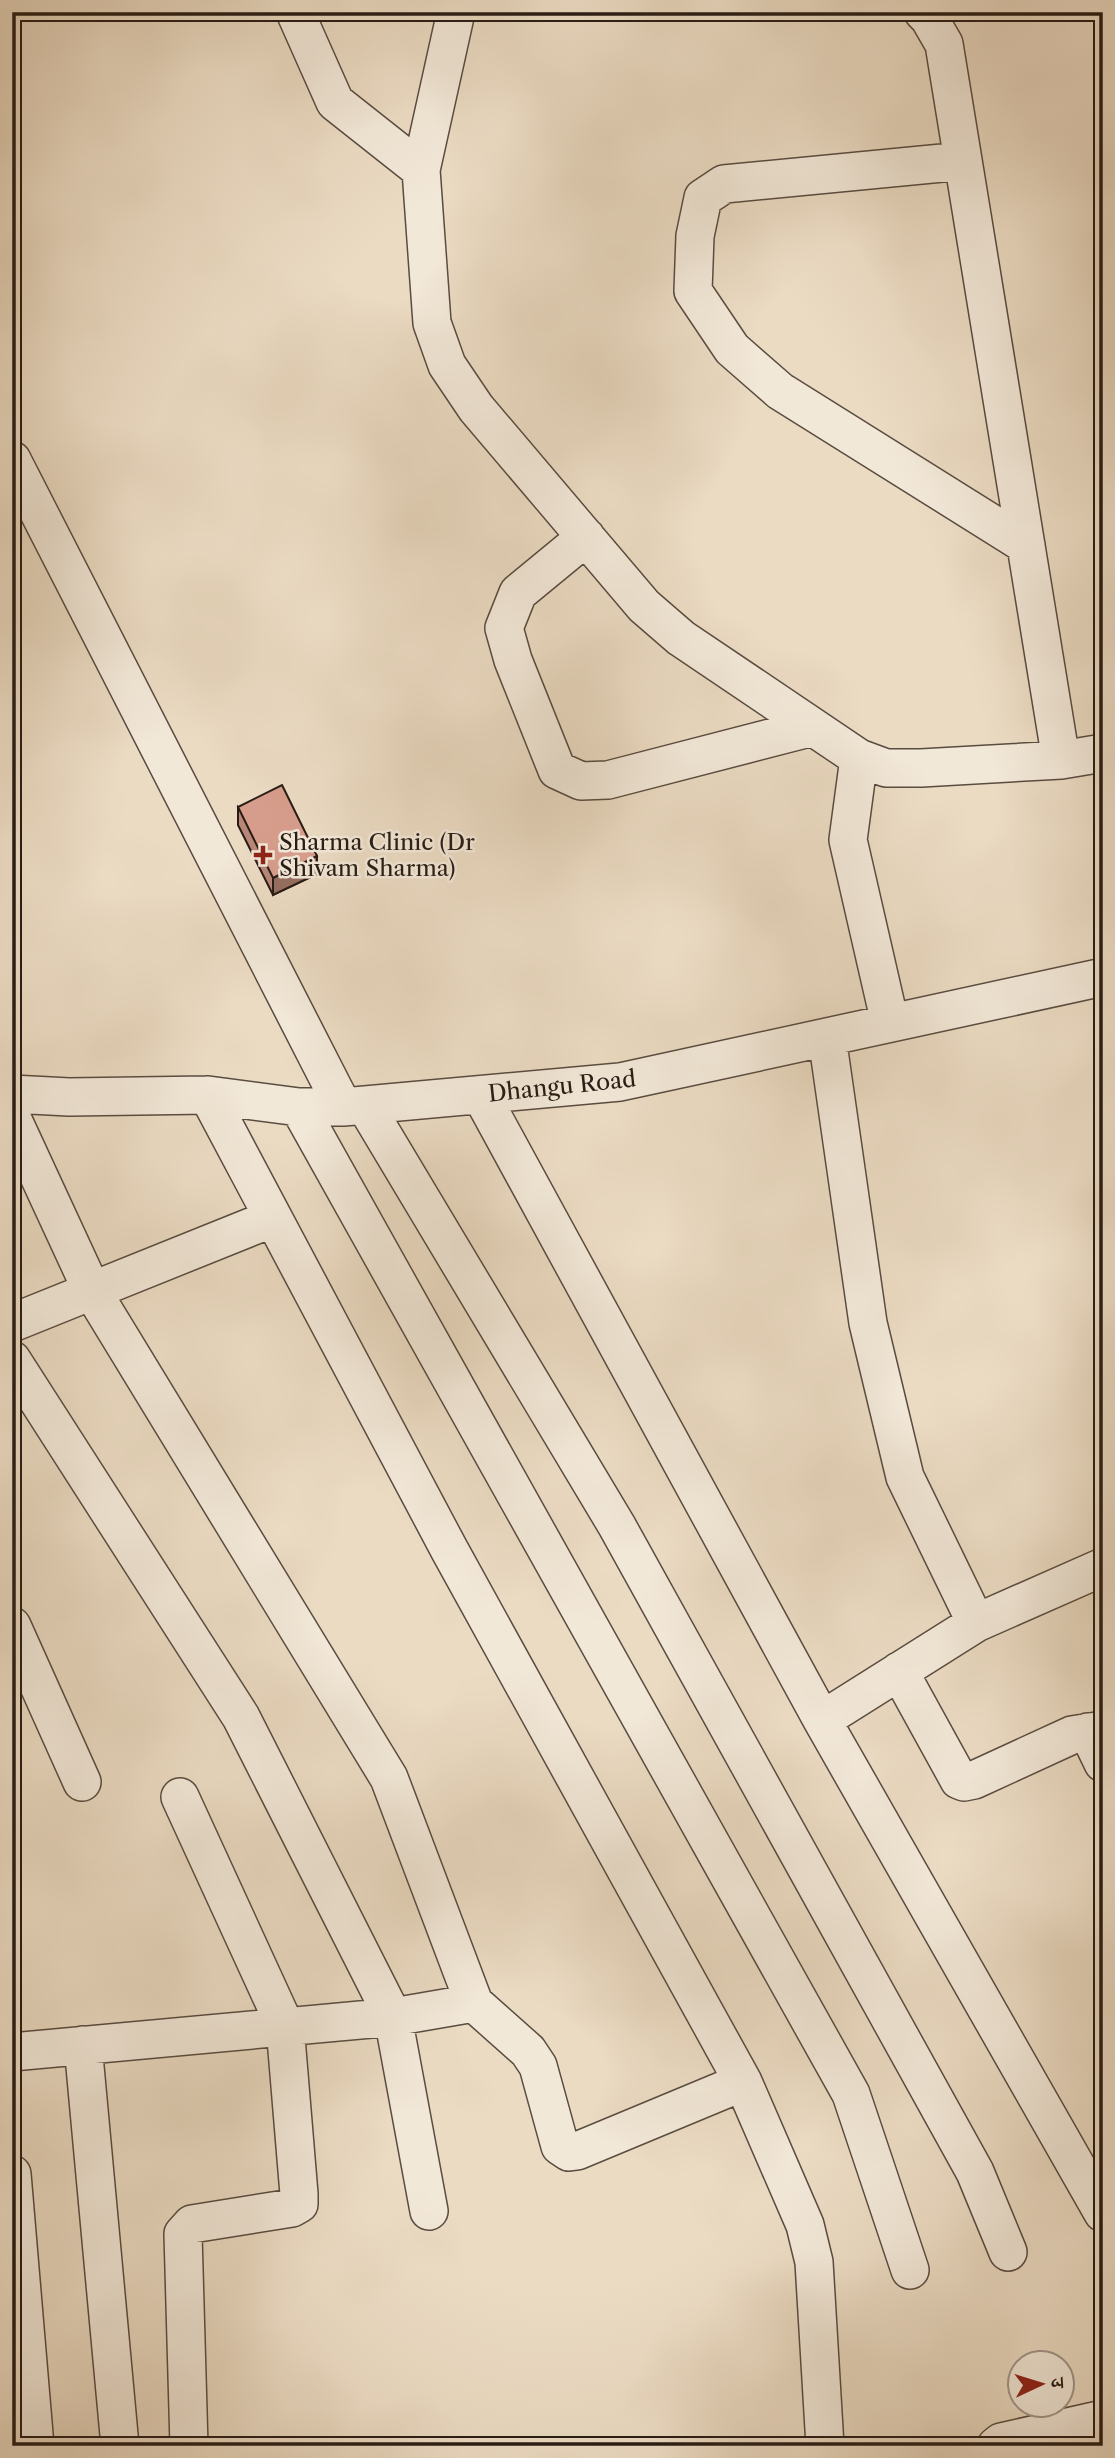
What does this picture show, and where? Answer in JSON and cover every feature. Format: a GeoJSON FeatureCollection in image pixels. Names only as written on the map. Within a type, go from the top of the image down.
{"type":"FeatureCollection","features":[{"type":"Feature","properties":{"kind":"street"},"geometry":{"type":"LineString","coordinates":[[295,12],[335,102],[421,170]]}},
{"type":"Feature","properties":{"kind":"street"},"geometry":{"type":"LineString","coordinates":[[457,12],[421,170],[432,323],[447,365],[476,408],[644,606],[681,638],[859,758],[887,768],[1061,760],[1103,753]]}},
{"type":"Feature","properties":{"kind":"street"},"geometry":{"type":"LineString","coordinates":[[923,12],[944,44],[1061,760]]}},
{"type":"Feature","properties":{"kind":"street"},"geometry":{"type":"LineString","coordinates":[[963,162],[724,184],[703,198],[695,236],[693,291],[732,349],[780,391],[1026,545]]}},
{"type":"Feature","properties":{"kind":"street"},"geometry":{"type":"LineString","coordinates":[[12,460],[354,1106],[617,1526],[968,2159],[1008,2252]]}},
{"type":"Feature","properties":{"kind":"street"},"geometry":{"type":"LineString","coordinates":[[586,537],[518,593],[504,628],[513,660],[557,771],[581,781],[608,780],[813,727]]}},
{"type":"Feature","properties":{"kind":"street"},"geometry":{"type":"LineString","coordinates":[[859,758],[848,840],[890,1023]]}},
{"type":"Feature","properties":{"kind":"street","name":"Dhangu Road"},"geometry":{"type":"LineString","coordinates":[[12,1094],[69,1097],[208,1095],[299,1107],[354,1106],[620,1082],[1103,977]]}},
{"type":"Feature","properties":{"kind":"street"},"geometry":{"type":"LineString","coordinates":[[827,1037],[868,1323],[905,1477],[976,1623]]}},
{"type":"Feature","properties":{"kind":"street"},"geometry":{"type":"LineString","coordinates":[[208,1095],[449,1549],[743,2082],[811,2243],[825,2446]]}},
{"type":"Feature","properties":{"kind":"street"},"geometry":{"type":"LineString","coordinates":[[481,1095],[822,1720],[1103,2213]]}},
{"type":"Feature","properties":{"kind":"street"},"geometry":{"type":"LineString","coordinates":[[299,1107],[851,2094],[910,2270]]}},
{"type":"Feature","properties":{"kind":"street"},"geometry":{"type":"LineString","coordinates":[[12,1118],[92,1291],[390,1778],[474,2003],[528,2051],[538,2066],[560,2146],[569,2151],[577,2151],[743,2082]]}},
{"type":"Feature","properties":{"kind":"street"},"geometry":{"type":"LineString","coordinates":[[12,1323],[273,1218]]}},
{"type":"Feature","properties":{"kind":"street"},"geometry":{"type":"LineString","coordinates":[[12,1360],[241,1717],[393,2017],[429,2211]]}},
{"type":"Feature","properties":{"kind":"street"},"geometry":{"type":"LineString","coordinates":[[822,1720],[976,1623],[1103,1567]]}},
{"type":"Feature","properties":{"kind":"street"},"geometry":{"type":"LineString","coordinates":[[12,1626],[82,1782]]}},
{"type":"Feature","properties":{"kind":"street"},"geometry":{"type":"LineString","coordinates":[[900,1671],[959,1780],[964,1782],[974,1780],[1072,1735],[1098,1742]]}},
{"type":"Feature","properties":{"kind":"street"},"geometry":{"type":"LineString","coordinates":[[180,1797],[285,2026],[299,2204],[292,2208],[192,2224],[183,2234],[189,2446]]}},
{"type":"Feature","properties":{"kind":"street"},"geometry":{"type":"LineString","coordinates":[[12,2052],[393,2017],[474,2003]]}},
{"type":"Feature","properties":{"kind":"street"},"geometry":{"type":"LineString","coordinates":[[83,2045],[120,2446]]}},
{"type":"Feature","properties":{"kind":"street"},"geometry":{"type":"LineString","coordinates":[[12,2174],[35,2446]]}},
{"type":"Feature","properties":{"kind":"street"},"geometry":{"type":"LineString","coordinates":[[996,2446],[1001,2442],[1103,2419]]}},
{"type":"Feature","properties":{"kind":"building"},"geometry":{"type":"Polygon","coordinates":[[[282,785],[317,856],[273,878],[238,807],[282,785]]]}},
{"type":"Feature","properties":{"kind":"place","name":"Sharma Clinic (Dr Shivam Sharma)"},"geometry":{"type":"Point","coordinates":[263,855]}}]}
